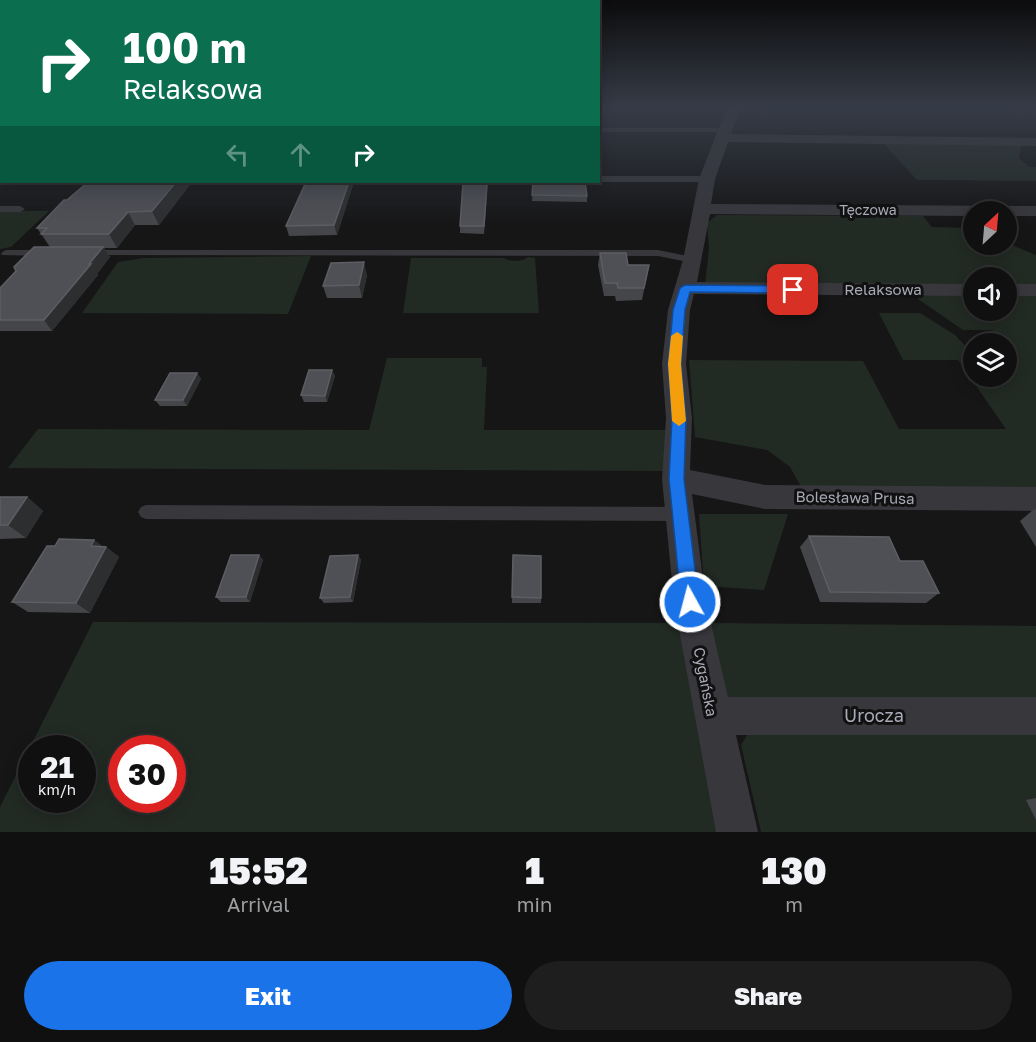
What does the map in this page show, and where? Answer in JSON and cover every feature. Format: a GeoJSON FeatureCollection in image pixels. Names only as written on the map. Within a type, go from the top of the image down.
{"type":"FeatureCollection","features":[{"type":"Feature","properties":{"kind":"street","name":"Cygańska"},"geometry":{"type":"LineString","coordinates":[[720,146],[707,179],[693,260],[679,310],[674,364],[679,418],[676,479],[690,602],[736,832]]}},
{"type":"Feature","properties":{"kind":"street","name":"Tęczowa"},"geometry":{"type":"LineString","coordinates":[[701,208],[1036,211]]}},
{"type":"Feature","properties":{"kind":"street","name":"Relaksowa"},"geometry":{"type":"LineString","coordinates":[[685,288],[963,290]]}},
{"type":"Feature","properties":{"kind":"street"},"geometry":{"type":"LineString","coordinates":[[1017,290],[1036,290]]}},
{"type":"Feature","properties":{"kind":"street","name":"Bolesława Prusa"},"geometry":{"type":"LineString","coordinates":[[676,479],[765,497],[1036,499]]}},
{"type":"Feature","properties":{"kind":"street","name":"Urocza"},"geometry":{"type":"LineString","coordinates":[[712,716],[1036,716]]}},
{"type":"Feature","properties":{"kind":"lane"},"geometry":{"type":"LineString","coordinates":[[600,179],[707,179]]}},
{"type":"Feature","properties":{"kind":"lane"},"geometry":{"type":"LineString","coordinates":[[0,209],[20,209]]}},
{"type":"Feature","properties":{"kind":"lane"},"geometry":{"type":"LineString","coordinates":[[6,253],[53,253]]}},
{"type":"Feature","properties":{"kind":"lane"},"geometry":{"type":"LineString","coordinates":[[77,253],[658,253],[693,260]]}},
{"type":"Feature","properties":{"kind":"lane"},"geometry":{"type":"LineString","coordinates":[[146,512],[679,514]]}},
{"type":"Feature","properties":{"kind":"shaded area"},"geometry":{"type":"Polygon","coordinates":[[[886,146],[1020,146],[1019,158],[1029,167],[1036,167],[1036,181],[917,180],[886,146]]]}},
{"type":"Feature","properties":{"kind":"shaded area"},"geometry":{"type":"Polygon","coordinates":[[[0,211],[49,211],[11,247],[0,249],[0,211]]]}},
{"type":"Feature","properties":{"kind":"shaded area"},"geometry":{"type":"Polygon","coordinates":[[[717,215],[923,216],[932,227],[963,228],[963,255],[1017,255],[1017,247],[1036,255],[1036,286],[1017,286],[1017,267],[963,267],[963,285],[705,285],[709,248],[707,223],[717,215]]]}},
{"type":"Feature","properties":{"kind":"shaded area"},"geometry":{"type":"Polygon","coordinates":[[[311,256],[288,314],[82,313],[118,262],[144,258],[311,256]]]}},
{"type":"Feature","properties":{"kind":"shaded area"},"geometry":{"type":"Polygon","coordinates":[[[528,257],[535,258],[539,313],[403,313],[411,258],[504,258],[516,261],[528,257]]]}},
{"type":"Feature","properties":{"kind":"shaded area"},"geometry":{"type":"Polygon","coordinates":[[[919,294],[963,294],[963,321],[1017,321],[1017,294],[1036,294],[1036,490],[823,490],[800,485],[790,467],[767,450],[695,437],[689,360],[863,361],[899,429],[1006,429],[977,387],[1017,387],[1017,333],[963,330],[918,299],[919,294]]]}},
{"type":"Feature","properties":{"kind":"shaded area"},"geometry":{"type":"Polygon","coordinates":[[[879,313],[920,313],[955,335],[963,343],[963,367],[958,360],[903,360],[879,313]]]}},
{"type":"Feature","properties":{"kind":"shaded area"},"geometry":{"type":"Polygon","coordinates":[[[387,358],[482,358],[482,367],[487,367],[484,430],[667,430],[663,471],[8,468],[38,429],[369,430],[387,358]]]}},
{"type":"Feature","properties":{"kind":"shaded area"},"geometry":{"type":"Polygon","coordinates":[[[699,514],[788,514],[764,590],[704,586],[699,514]]]}},
{"type":"Feature","properties":{"kind":"shaded area"},"geometry":{"type":"Polygon","coordinates":[[[93,622],[679,623],[717,832],[0,832],[0,807],[18,771],[18,813],[96,813],[96,735],[36,735],[93,622]]]}},
{"type":"Feature","properties":{"kind":"shaded area"},"geometry":{"type":"Polygon","coordinates":[[[710,623],[1036,626],[1036,704],[728,703],[710,623]]]}},
{"type":"Feature","properties":{"kind":"shaded area"},"geometry":{"type":"Polygon","coordinates":[[[1036,727],[1036,832],[761,832],[741,745],[749,732],[1036,727]]]}},
{"type":"Feature","properties":{"kind":"building"},"geometry":{"type":"Polygon","coordinates":[[[87,183],[175,183],[152,211],[128,212],[109,234],[41,234],[47,228],[37,228],[64,200],[87,183]]]}},
{"type":"Feature","properties":{"kind":"building"},"geometry":{"type":"Polygon","coordinates":[[[306,183],[349,183],[334,225],[286,226],[306,183]]]}},
{"type":"Feature","properties":{"kind":"building"},"geometry":{"type":"Polygon","coordinates":[[[463,183],[487,183],[484,226],[460,226],[463,183]]]}},
{"type":"Feature","properties":{"kind":"building"},"geometry":{"type":"Polygon","coordinates":[[[533,183],[585,183],[587,196],[532,195],[533,183]]]}},
{"type":"Feature","properties":{"kind":"building"},"geometry":{"type":"Polygon","coordinates":[[[34,247],[103,247],[44,320],[0,320],[0,288],[16,271],[14,267],[34,247]]]}},
{"type":"Feature","properties":{"kind":"building"},"geometry":{"type":"Polygon","coordinates":[[[600,253],[626,253],[628,265],[649,265],[644,288],[618,288],[617,283],[605,283],[600,253]]]}},
{"type":"Feature","properties":{"kind":"building"},"geometry":{"type":"Polygon","coordinates":[[[364,262],[359,285],[323,286],[331,263],[364,262]]]}},
{"type":"Feature","properties":{"kind":"building"},"geometry":{"type":"Polygon","coordinates":[[[309,370],[332,370],[325,396],[301,395],[309,370]]]}},
{"type":"Feature","properties":{"kind":"building"},"geometry":{"type":"Polygon","coordinates":[[[170,373],[197,373],[183,400],[155,400],[170,373]]]}},
{"type":"Feature","properties":{"kind":"building"},"geometry":{"type":"Polygon","coordinates":[[[0,497],[27,497],[8,525],[0,525],[0,497]]]}},
{"type":"Feature","properties":{"kind":"building"},"geometry":{"type":"Polygon","coordinates":[[[809,536],[889,537],[900,561],[923,561],[939,593],[830,592],[809,536]]]}},
{"type":"Feature","properties":{"kind":"building"},"geometry":{"type":"Polygon","coordinates":[[[59,539],[94,540],[91,546],[106,547],[76,603],[12,602],[47,546],[55,546],[59,539]]]}},
{"type":"Feature","properties":{"kind":"building"},"geometry":{"type":"Polygon","coordinates":[[[231,555],[259,555],[246,597],[216,597],[231,555]]]}},
{"type":"Feature","properties":{"kind":"building"},"geometry":{"type":"Polygon","coordinates":[[[358,555],[350,597],[320,598],[330,556],[358,555]]]}},
{"type":"Feature","properties":{"kind":"building"},"geometry":{"type":"Polygon","coordinates":[[[513,555],[541,556],[541,598],[512,597],[513,555]]]}},
{"type":"Feature","properties":{"kind":"slow traffic"},"geometry":{"type":"LineString","coordinates":[[677,336],[674,364],[679,421]]}},
{"type":"Feature","properties":{"kind":"route"},"geometry":{"type":"LineString","coordinates":[[690,602],[676,479],[679,418],[674,364],[679,310],[685,288],[793,290]]}}]}
